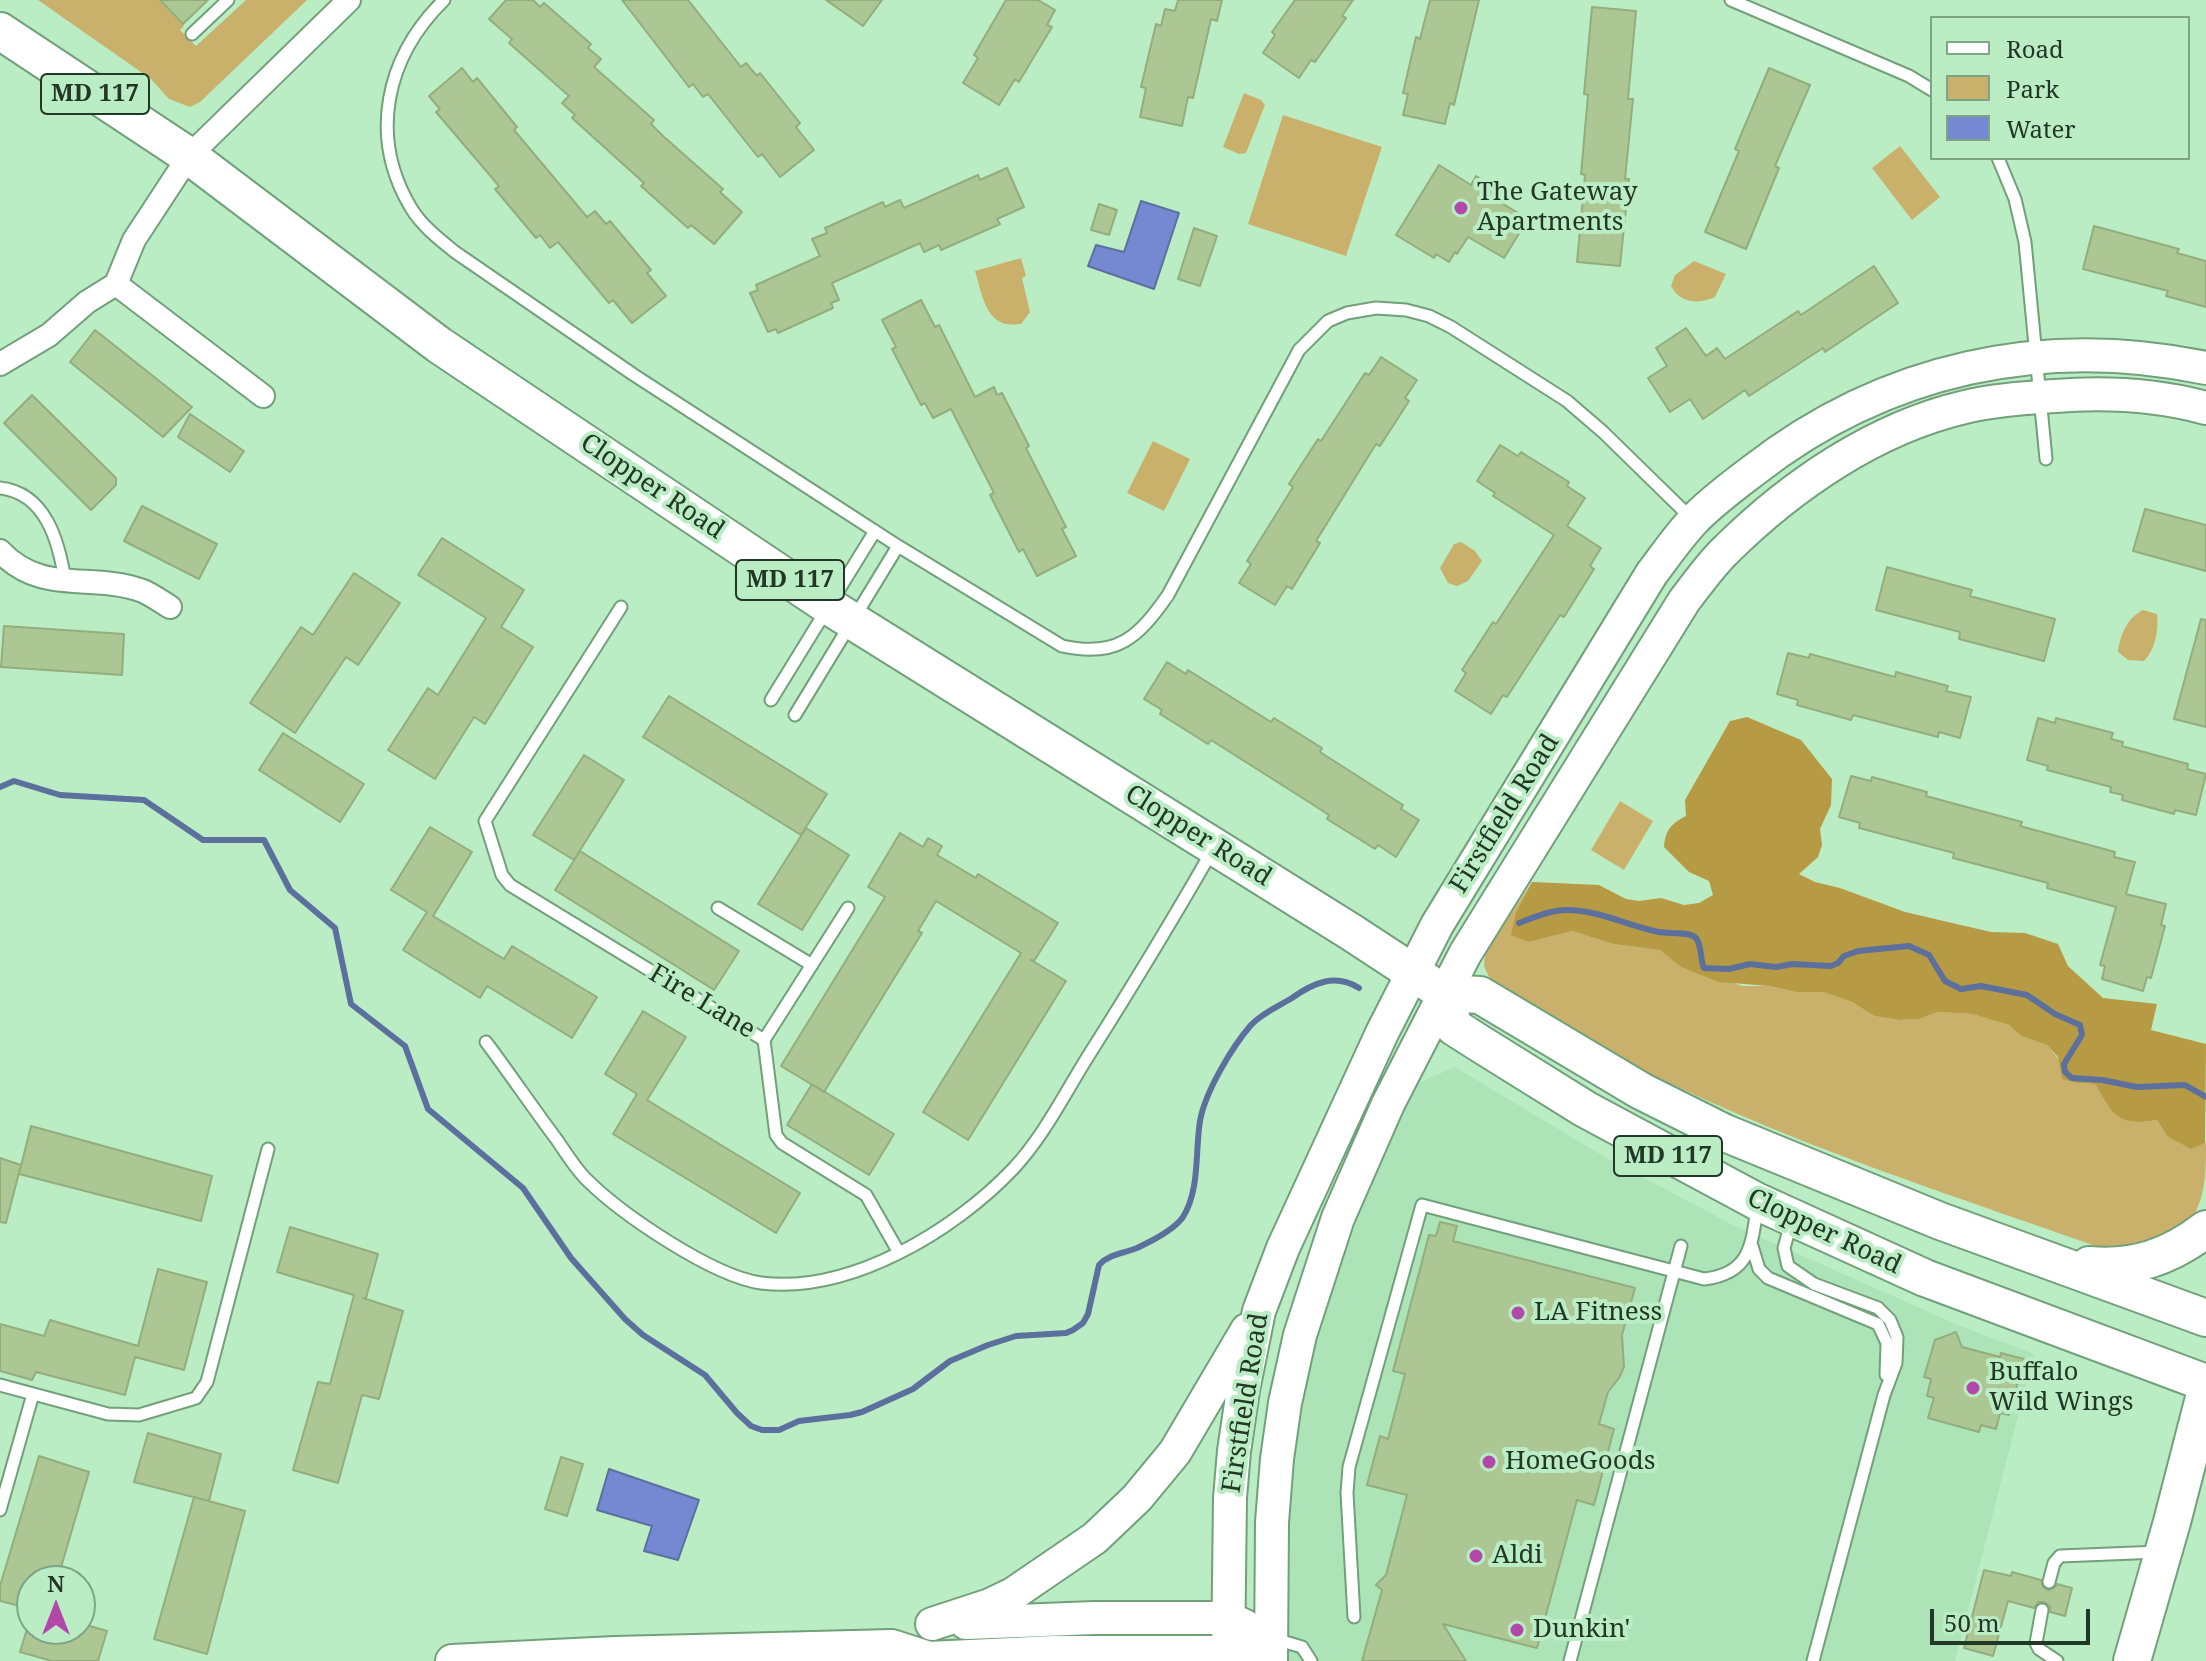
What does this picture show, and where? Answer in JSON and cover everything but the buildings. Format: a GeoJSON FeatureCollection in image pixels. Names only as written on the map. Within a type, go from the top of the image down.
{"type":"FeatureCollection","features":[{"type":"Feature","properties":{"kind":"main road","name":"Clopper Road"},"geometry":{"type":"LineString","coordinates":[[0,31],[189,156],[439,345],[841,614],[1444,993],[1480,995],[1641,1091],[1725,1133],[1940,1221],[2206,1318]]}},
{"type":"Feature","properties":{"kind":"main road","name":"Clopper Road"},"geometry":{"type":"LineString","coordinates":[[1444,993],[1454,1027],[1609,1122],[1758,1202],[1925,1278],[2206,1383]]}},
{"type":"Feature","properties":{"kind":"main road"},"geometry":{"type":"LineString","coordinates":[[1758,1202],[1826,1198],[1874,1215],[1940,1221]]}},
{"type":"Feature","properties":{"kind":"main road"},"geometry":{"type":"LineString","coordinates":[[2056,1262],[2132,1266],[2165,1255],[2206,1229]]}},
{"type":"Feature","properties":{"kind":"main road"},"geometry":{"type":"LineString","coordinates":[[2132,1661],[2206,1390]]}},
{"type":"Feature","properties":{"kind":"main road"},"geometry":{"type":"LineString","coordinates":[[2168,1537],[2206,1489]]}},
{"type":"Feature","properties":{"kind":"street"},"geometry":{"type":"LineString","coordinates":[[0,364],[49,335],[87,302],[116,284],[134,240],[189,156],[349,0]]}},
{"type":"Feature","properties":{"kind":"street"},"geometry":{"type":"LineString","coordinates":[[116,284],[263,396]]}},
{"type":"Feature","properties":{"kind":"street","name":"Firstfield Road"},"geometry":{"type":"LineString","coordinates":[[1228,1657],[1230,1498],[1234,1451],[1259,1311],[1283,1248],[1438,923],[1652,573],[1693,521],[1782,448],[1871,399],[1931,378],[2036,356],[2074,353],[2136,356],[2206,368]]}},
{"type":"Feature","properties":{"kind":"street","name":"Firstfield Road"},"geometry":{"type":"LineString","coordinates":[[1271,1650],[1272,1522],[1285,1403],[1300,1335],[1334,1231],[1371,1140],[1444,993],[1684,601],[1726,549],[1773,507],[1866,444],[1917,421],[1966,406],[2076,394],[2172,399],[2206,408]]}},
{"type":"Feature","properties":{"kind":"street"},"geometry":{"type":"LineString","coordinates":[[0,551],[14,567],[37,577],[109,584],[143,591],[170,607]]}},
{"type":"Feature","properties":{"kind":"street"},"geometry":{"type":"LineString","coordinates":[[871,1651],[1013,1594],[1095,1538],[1137,1498],[1175,1452],[1259,1311]]}},
{"type":"Feature","properties":{"kind":"street"},"geometry":{"type":"LineString","coordinates":[[932,1624],[1094,1618],[1228,1618],[1271,1650]]}},
{"type":"Feature","properties":{"kind":"street"},"geometry":{"type":"LineString","coordinates":[[452,1661],[615,1653],[871,1651],[929,1658],[1054,1652],[1228,1657],[1271,1650]]}},
{"type":"Feature","properties":{"kind":"lane"},"geometry":{"type":"LineString","coordinates":[[192,34],[228,0]]}},
{"type":"Feature","properties":{"kind":"lane"},"geometry":{"type":"LineString","coordinates":[[444,0],[412,38],[399,65],[385,123],[396,174],[412,210],[430,232],[634,375],[898,546],[1062,646],[1101,650],[1121,644],[1145,625],[1168,595],[1299,350],[1328,321],[1347,313],[1376,308],[1406,310],[1451,327],[1567,401],[1693,521]]}},
{"type":"Feature","properties":{"kind":"lane"},"geometry":{"type":"LineString","coordinates":[[1731,0],[1909,76],[1930,89]]}},
{"type":"Feature","properties":{"kind":"lane"},"geometry":{"type":"LineString","coordinates":[[1999,160],[2015,199],[2025,242],[2046,459]]}},
{"type":"Feature","properties":{"kind":"lane"},"geometry":{"type":"LineString","coordinates":[[0,488],[12,489],[35,505],[51,524],[61,549],[65,581]]}},
{"type":"Feature","properties":{"kind":"lane"},"geometry":{"type":"LineString","coordinates":[[795,715],[875,531]]}},
{"type":"Feature","properties":{"kind":"lane"},"geometry":{"type":"LineString","coordinates":[[771,700],[898,546]]}},
{"type":"Feature","properties":{"kind":"lane","name":"Fire Lane"},"geometry":{"type":"LineString","coordinates":[[621,607],[485,821],[502,875],[510,885],[764,1040],[776,1135],[782,1143],[866,1195],[898,1251]]}},
{"type":"Feature","properties":{"kind":"lane"},"geometry":{"type":"LineString","coordinates":[[486,1042],[585,1178],[653,1232],[734,1276],[762,1283],[837,1278],[867,1267],[928,1236],[966,1210],[1013,1169],[1039,1135],[1161,941],[1214,847]]}},
{"type":"Feature","properties":{"kind":"lane"},"geometry":{"type":"LineString","coordinates":[[718,908],[812,965]]}},
{"type":"Feature","properties":{"kind":"lane"},"geometry":{"type":"LineString","coordinates":[[764,1040],[848,908]]}},
{"type":"Feature","properties":{"kind":"lane"},"geometry":{"type":"LineString","coordinates":[[0,1385],[108,1414],[139,1415],[196,1398],[203,1391],[238,1273],[268,1149]]}},
{"type":"Feature","properties":{"kind":"lane"},"geometry":{"type":"LineString","coordinates":[[1758,1202],[1752,1246],[1759,1269],[1786,1288],[1878,1324],[1884,1333],[1888,1355],[1884,1395]]}},
{"type":"Feature","properties":{"kind":"lane"},"geometry":{"type":"LineString","coordinates":[[1354,1617],[1347,1493],[1349,1467],[1422,1205],[1696,1278],[1713,1278],[1743,1260],[1752,1246]]}},
{"type":"Feature","properties":{"kind":"lane"},"geometry":{"type":"LineString","coordinates":[[1792,1219],[1784,1248],[1788,1266],[1814,1284],[1878,1308],[1890,1320],[1897,1337],[1898,1352],[1813,1661]]}},
{"type":"Feature","properties":{"kind":"lane"},"geometry":{"type":"LineString","coordinates":[[1570,1661],[1681,1246]]}},
{"type":"Feature","properties":{"kind":"lane"},"geometry":{"type":"LineString","coordinates":[[0,1510],[33,1394]]}},
{"type":"Feature","properties":{"kind":"lane"},"geometry":{"type":"LineString","coordinates":[[2049,1582],[2054,1563],[2060,1556],[2168,1537]]}},
{"type":"Feature","properties":{"kind":"lane"},"geometry":{"type":"LineString","coordinates":[[2042,1610],[2036,1643],[2039,1649],[2057,1661]]}},
{"type":"Feature","properties":{"kind":"lane"},"geometry":{"type":"LineString","coordinates":[[1271,1650],[1302,1647],[1311,1661]]}},
{"type":"Feature","properties":{"kind":"shaded area"},"geometry":{"type":"Polygon","coordinates":[[[1747,717],[1801,740],[1832,779],[1831,805],[1820,829],[1822,845],[1818,857],[1799,874],[1905,912],[1991,932],[2025,933],[2058,944],[2068,966],[2103,998],[2157,1004],[2151,1030],[2206,1044],[2205,1143],[2191,1149],[2167,1136],[2157,1120],[2133,1122],[2118,1116],[2095,1084],[2062,1079],[2058,1057],[2047,1045],[2021,1036],[2009,1025],[1972,1014],[1938,1012],[1919,1019],[1899,1020],[1874,1016],[1852,1002],[1823,992],[1796,992],[1769,986],[1719,982],[1681,967],[1660,950],[1613,944],[1572,931],[1529,942],[1511,935],[1516,912],[1532,882],[1599,885],[1626,899],[1661,898],[1684,905],[1699,903],[1713,895],[1709,881],[1689,872],[1664,847],[1665,841],[1670,828],[1686,816],[1685,800],[1730,721],[1747,717]]]}},
{"type":"Feature","properties":{"kind":"shaded area"},"geometry":{"type":"Polygon","coordinates":[[[1455,1067],[1605,1157],[1733,1225],[1958,1325],[2034,1354],[1955,1661],[1289,1661],[1288,1533],[1292,1463],[1306,1373],[1326,1303],[1356,1219],[1416,1084],[1455,1067]]]}},
{"type":"Feature","properties":{"kind":"green space"},"geometry":{"type":"Polygon","coordinates":[[[38,0],[159,0],[184,26],[180,30],[196,46],[246,0],[307,0],[200,102],[190,107],[169,99],[151,79],[38,0]]]}},
{"type":"Feature","properties":{"kind":"green space"},"geometry":{"type":"Polygon","coordinates":[[[1244,93],[1265,105],[1246,153],[1239,154],[1223,147],[1244,93]]]}},
{"type":"Feature","properties":{"kind":"green space"},"geometry":{"type":"Polygon","coordinates":[[[1283,115],[1382,147],[1346,256],[1248,224],[1283,115]]]}},
{"type":"Feature","properties":{"kind":"green space"},"geometry":{"type":"Polygon","coordinates":[[[1900,146],[1940,197],[1912,220],[1872,168],[1900,146]]]}},
{"type":"Feature","properties":{"kind":"green space"},"geometry":{"type":"Polygon","coordinates":[[[1021,258],[1030,312],[1021,324],[1009,325],[993,317],[988,310],[975,271],[1021,258]]]}},
{"type":"Feature","properties":{"kind":"green space"},"geometry":{"type":"Polygon","coordinates":[[[1694,261],[1726,274],[1715,297],[1690,301],[1679,296],[1671,286],[1675,275],[1694,261]]]}},
{"type":"Feature","properties":{"kind":"green space"},"geometry":{"type":"Polygon","coordinates":[[[1153,441],[1190,459],[1164,511],[1127,493],[1153,441]]]}},
{"type":"Feature","properties":{"kind":"green space"},"geometry":{"type":"Polygon","coordinates":[[[1461,542],[1475,551],[1482,561],[1468,581],[1457,586],[1448,583],[1440,568],[1454,544],[1461,542]]]}},
{"type":"Feature","properties":{"kind":"green space"},"geometry":{"type":"Polygon","coordinates":[[[2143,610],[2157,614],[2155,639],[2144,661],[2128,660],[2118,652],[2120,639],[2129,622],[2143,610]]]}},
{"type":"Feature","properties":{"kind":"green space"},"geometry":{"type":"Polygon","coordinates":[[[1620,801],[1653,821],[1624,870],[1591,850],[1620,801]]]}},
{"type":"Feature","properties":{"kind":"green space"},"geometry":{"type":"Polygon","coordinates":[[[1532,882],[1516,912],[1529,942],[1572,931],[1613,944],[1660,950],[1682,967],[1743,986],[1823,992],[1852,1002],[1874,1016],[1899,1020],[1919,1019],[1938,1012],[1972,1014],[2009,1025],[2021,1036],[2047,1045],[2078,1083],[2095,1084],[2118,1116],[2133,1122],[2157,1120],[2167,1136],[2206,1142],[2204,1187],[2198,1207],[2187,1227],[2182,1222],[2145,1244],[2101,1248],[1786,1134],[1633,1065],[1560,1025],[1490,979],[1484,966],[1485,953],[1532,882]]]}},
{"type":"Feature","properties":{"kind":"water"},"geometry":{"type":"Polygon","coordinates":[[[1141,201],[1179,213],[1154,289],[1088,266],[1096,245],[1124,252],[1141,201]]]}},
{"type":"Feature","properties":{"kind":"water"},"geometry":{"type":"Polygon","coordinates":[[[609,1469],[699,1500],[678,1560],[644,1551],[652,1526],[597,1510],[609,1469]]]}},
{"type":"Feature","properties":{"kind":"waterway"},"geometry":{"type":"LineString","coordinates":[[0,787],[14,781],[60,795],[144,800],[203,840],[264,840],[290,890],[335,928],[351,1004],[405,1046],[428,1109],[523,1188],[571,1258],[625,1319],[643,1335],[705,1375],[737,1413],[751,1426],[762,1430],[779,1430],[799,1421],[862,1412],[913,1389],[950,1361],[988,1345],[1016,1336],[1066,1333],[1083,1323],[1088,1314],[1099,1265],[1112,1256],[1156,1239],[1183,1217],[1195,1183],[1200,1121],[1207,1097],[1220,1070],[1251,1025],[1265,1013],[1316,984],[1341,981],[1359,988]]}},
{"type":"Feature","properties":{"kind":"waterway"},"geometry":{"type":"LineString","coordinates":[[1519,923],[1543,914],[1567,910],[1602,915],[1659,932],[1689,934],[1698,941],[1704,968],[1729,969],[1750,964],[1831,966],[1844,956],[1858,951],[1909,946],[1929,955],[1945,981],[1961,989],[1981,986],[2027,995],[2055,1014],[2080,1025],[2082,1035],[2064,1064],[2065,1072],[2072,1078],[2137,1087],[2185,1085],[2206,1097]]}},
{"type":"Feature","properties":{"kind":"place","name":"The Gateway Apartments"},"geometry":{"type":"Point","coordinates":[1461,208]}},
{"type":"Feature","properties":{"kind":"place","name":"LA Fitness"},"geometry":{"type":"Point","coordinates":[1518,1313]}},
{"type":"Feature","properties":{"kind":"place","name":"Buffalo Wild Wings"},"geometry":{"type":"Point","coordinates":[1973,1388]}},
{"type":"Feature","properties":{"kind":"place","name":"HomeGoods"},"geometry":{"type":"Point","coordinates":[1489,1462]}},
{"type":"Feature","properties":{"kind":"place","name":"Aldi"},"geometry":{"type":"Point","coordinates":[1476,1556]}},
{"type":"Feature","properties":{"kind":"place","name":"Dunkin'"},"geometry":{"type":"Point","coordinates":[1517,1630]}}]}
